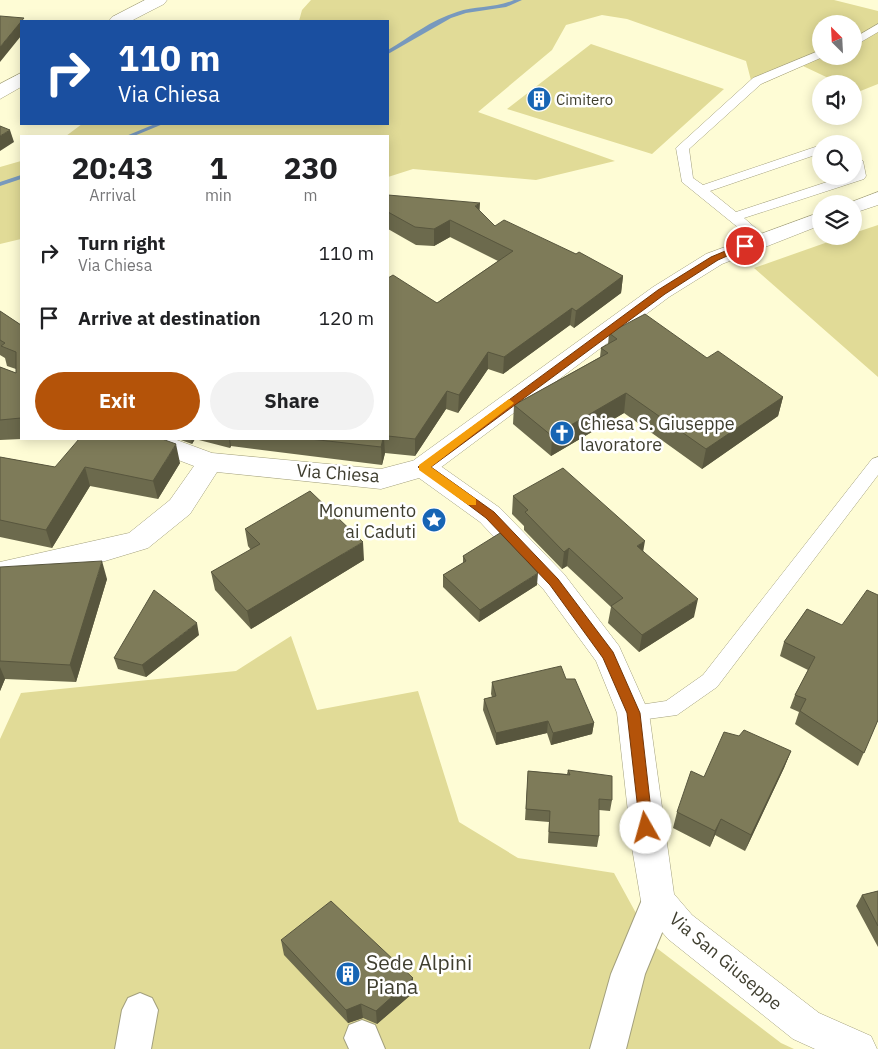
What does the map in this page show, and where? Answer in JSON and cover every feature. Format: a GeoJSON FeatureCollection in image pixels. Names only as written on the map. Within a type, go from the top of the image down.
{"type":"FeatureCollection","features":[{"type":"Feature","properties":{"kind":"street"},"geometry":{"type":"LineString","coordinates":[[120,20],[158,0]]}},
{"type":"Feature","properties":{"kind":"street"},"geometry":{"type":"LineString","coordinates":[[0,93],[20,81]]}},
{"type":"Feature","properties":{"kind":"street"},"geometry":{"type":"LineString","coordinates":[[862,204],[878,198]]}},
{"type":"Feature","properties":{"kind":"street","name":"Via Chiesa"},"geometry":{"type":"LineString","coordinates":[[151,440],[210,462],[380,479],[423,467],[661,292],[714,258],[812,221]]}},
{"type":"Feature","properties":{"kind":"street"},"geometry":{"type":"LineString","coordinates":[[0,573],[95,553],[138,541],[180,506],[210,462]]}},
{"type":"Feature","properties":{"kind":"street","name":"Via San Giuseppe"},"geometry":{"type":"LineString","coordinates":[[423,467],[490,515],[554,582],[608,656],[633,713],[649,848],[658,902],[680,927],[806,1026],[858,1049]]}},
{"type":"Feature","properties":{"kind":"street"},"geometry":{"type":"LineString","coordinates":[[608,1049],[628,974],[658,902]]}},
{"type":"Feature","properties":{"kind":"street"},"geometry":{"type":"LineString","coordinates":[[133,1049],[140,1010]]}},
{"type":"Feature","properties":{"kind":"lane"},"geometry":{"type":"LineString","coordinates":[[862,38],[878,27]]}},
{"type":"Feature","properties":{"kind":"lane"},"geometry":{"type":"LineString","coordinates":[[761,239],[687,178],[682,148],[757,81],[812,58]]}},
{"type":"Feature","properties":{"kind":"lane"},"geometry":{"type":"LineString","coordinates":[[701,190],[812,152]]}},
{"type":"Feature","properties":{"kind":"lane"},"geometry":{"type":"LineString","coordinates":[[733,217],[831,185]]}},
{"type":"Feature","properties":{"kind":"lane"},"geometry":{"type":"LineString","coordinates":[[633,713],[670,709],[710,681],[878,463]]}},
{"type":"Feature","properties":{"kind":"shaded area"},"geometry":{"type":"Polygon","coordinates":[[[311,0],[834,0],[878,11],[878,84],[862,90],[862,75],[822,75],[803,66],[753,88],[746,61],[627,19],[602,15],[566,25],[552,50],[478,112],[615,161],[536,180],[413,169],[389,177],[389,135],[67,135],[81,125],[389,125],[389,20],[299,20],[302,10],[311,0]]]}},
{"type":"Feature","properties":{"kind":"shaded area"},"geometry":{"type":"Polygon","coordinates":[[[591,44],[724,89],[652,154],[507,109],[591,44]]]}},
{"type":"Feature","properties":{"kind":"shaded area"},"geometry":{"type":"Polygon","coordinates":[[[20,161],[20,239],[0,244],[0,167],[20,161]]]}},
{"type":"Feature","properties":{"kind":"shaded area"},"geometry":{"type":"Polygon","coordinates":[[[878,225],[878,377],[754,268],[819,245],[862,245],[862,230],[878,225]]]}},
{"type":"Feature","properties":{"kind":"shaded area"},"geometry":{"type":"Polygon","coordinates":[[[291,636],[317,710],[418,691],[459,822],[518,858],[614,873],[654,946],[781,1043],[794,1049],[0,1049],[0,739],[21,693],[236,671],[291,636]]]}},
{"type":"Feature","properties":{"kind":"building"},"geometry":{"type":"Polygon","coordinates":[[[0,16],[24,18],[20,20],[20,23],[0,47],[0,16]]]}},
{"type":"Feature","properties":{"kind":"building"},"geometry":{"type":"Polygon","coordinates":[[[0,126],[10,130],[0,136],[0,126]]]}},
{"type":"Feature","properties":{"kind":"building"},"geometry":{"type":"Polygon","coordinates":[[[389,195],[480,203],[475,206],[495,226],[504,220],[576,254],[579,252],[623,276],[576,311],[572,308],[504,357],[488,352],[459,395],[447,391],[415,439],[389,436],[389,277],[393,275],[437,303],[513,251],[450,220],[434,229],[415,227],[389,213],[389,195]]]}},
{"type":"Feature","properties":{"kind":"building"},"geometry":{"type":"Polygon","coordinates":[[[0,311],[20,324],[20,418],[0,420],[0,367],[16,373],[16,352],[1,346],[5,343],[0,340],[0,311]]]}},
{"type":"Feature","properties":{"kind":"building"},"geometry":{"type":"Polygon","coordinates":[[[645,314],[707,358],[718,351],[783,397],[706,449],[626,393],[552,436],[514,405],[608,353],[601,348],[617,339],[609,333],[645,314]]]}},
{"type":"Feature","properties":{"kind":"building"},"geometry":{"type":"Polygon","coordinates":[[[78,440],[165,440],[176,444],[153,481],[85,467],[46,530],[0,520],[0,457],[55,467],[78,440]]]}},
{"type":"Feature","properties":{"kind":"building"},"geometry":{"type":"Polygon","coordinates":[[[319,440],[383,440],[381,447],[319,440]]]}},
{"type":"Feature","properties":{"kind":"building"},"geometry":{"type":"Polygon","coordinates":[[[563,468],[645,541],[637,546],[698,599],[642,635],[611,606],[623,598],[569,548],[564,552],[525,512],[528,510],[513,496],[563,468]]]}},
{"type":"Feature","properties":{"kind":"building"},"geometry":{"type":"Polygon","coordinates":[[[310,491],[363,542],[247,611],[211,572],[260,544],[245,529],[310,491]]]}},
{"type":"Feature","properties":{"kind":"building"},"geometry":{"type":"Polygon","coordinates":[[[500,533],[538,573],[480,610],[443,575],[466,561],[463,556],[500,533]]]}},
{"type":"Feature","properties":{"kind":"building"},"geometry":{"type":"Polygon","coordinates":[[[102,561],[70,665],[0,661],[0,567],[102,561]]]}},
{"type":"Feature","properties":{"kind":"building"},"geometry":{"type":"Polygon","coordinates":[[[154,590],[197,623],[142,665],[114,658],[154,590]]]}},
{"type":"Feature","properties":{"kind":"building"},"geometry":{"type":"Polygon","coordinates":[[[867,590],[878,595],[878,720],[864,753],[800,711],[806,699],[795,695],[815,657],[784,642],[807,609],[842,625],[867,590]]]}},
{"type":"Feature","properties":{"kind":"building"},"geometry":{"type":"Polygon","coordinates":[[[561,666],[566,679],[575,679],[594,723],[553,733],[548,721],[496,733],[484,699],[496,696],[492,682],[561,666]]]}},
{"type":"Feature","properties":{"kind":"building"},"geometry":{"type":"Polygon","coordinates":[[[744,730],[791,751],[751,835],[721,819],[715,831],[677,812],[691,771],[704,777],[724,732],[739,736],[744,730]]]}},
{"type":"Feature","properties":{"kind":"building"},"geometry":{"type":"Polygon","coordinates":[[[568,770],[612,776],[612,800],[599,799],[599,836],[549,832],[550,811],[526,809],[528,771],[570,775],[568,770]]]}},
{"type":"Feature","properties":{"kind":"building"},"geometry":{"type":"Polygon","coordinates":[[[878,891],[878,926],[862,895],[878,891]]]}},
{"type":"Feature","properties":{"kind":"building","name":"Sede Alpini Piana"},"geometry":{"type":"Polygon","coordinates":[[[331,901],[413,978],[376,1011],[361,1004],[346,1010],[281,940],[331,901]]]}},
{"type":"Feature","properties":{"kind":"waterway"},"geometry":{"type":"LineString","coordinates":[[389,51],[431,26],[459,13],[504,5],[519,0]]}},
{"type":"Feature","properties":{"kind":"waterway"},"geometry":{"type":"LineString","coordinates":[[132,135],[157,125]]}},
{"type":"Feature","properties":{"kind":"waterway"},"geometry":{"type":"LineString","coordinates":[[0,184],[20,177]]}},
{"type":"Feature","properties":{"kind":"slow traffic"},"geometry":{"type":"LineString","coordinates":[[472,502],[423,467],[509,403]]}},
{"type":"Feature","properties":{"kind":"place","name":"Cimitero"},"geometry":{"type":"Point","coordinates":[539,99]}},
{"type":"Feature","properties":{"kind":"place","name":"Chiesa S. Giuseppe lavoratore"},"geometry":{"type":"Point","coordinates":[562,433]}},
{"type":"Feature","properties":{"kind":"place","name":"Monumento ai Caduti"},"geometry":{"type":"Point","coordinates":[434,520]}},
{"type":"Feature","properties":{"kind":"place","name":"Sede Alpini Piana"},"geometry":{"type":"Point","coordinates":[348,974]}},
{"type":"Feature","properties":{"kind":"route"},"geometry":{"type":"LineString","coordinates":[[646,828],[633,713],[608,656],[554,582],[490,515],[423,467],[661,292],[714,258],[745,246]]}}]}
